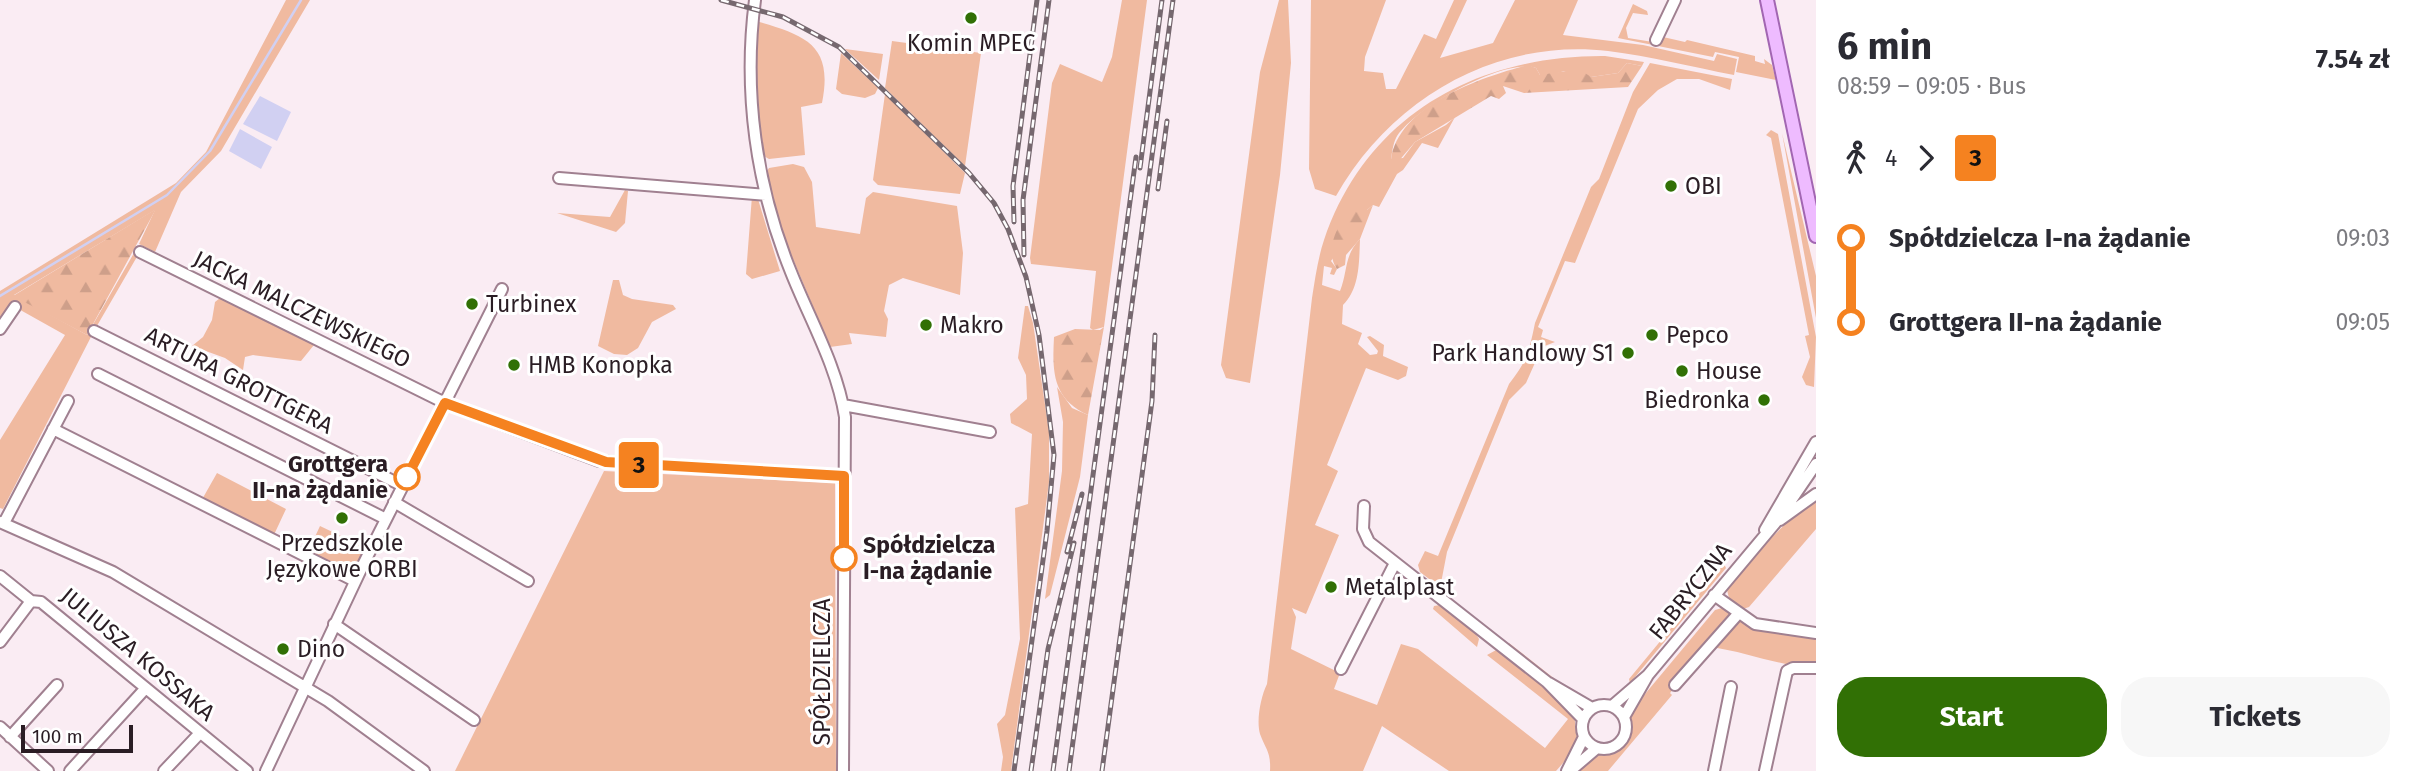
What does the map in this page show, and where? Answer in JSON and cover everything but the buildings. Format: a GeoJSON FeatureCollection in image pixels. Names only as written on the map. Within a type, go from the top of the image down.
{"type":"FeatureCollection","features":[{"type":"Feature","properties":{"kind":"main road"},"geometry":{"type":"LineString","coordinates":[[1767,0],[1816,236]]}},
{"type":"Feature","properties":{"kind":"street","name":"SPÓŁDZIELCZA"},"geometry":{"type":"LineString","coordinates":[[755,0],[751,94],[754,136],[766,195],[780,244],[820,338],[843,405],[843,771]]}},
{"type":"Feature","properties":{"kind":"street"},"geometry":{"type":"LineString","coordinates":[[1656,40],[1675,0]]}},
{"type":"Feature","properties":{"kind":"street"},"geometry":{"type":"LineString","coordinates":[[559,178],[766,195]]}},
{"type":"Feature","properties":{"kind":"street","name":"JACKA MALCZEWSKIEGO"},"geometry":{"type":"LineString","coordinates":[[140,252],[445,403],[606,462],[844,476]]}},
{"type":"Feature","properties":{"kind":"street"},"geometry":{"type":"LineString","coordinates":[[266,771],[355,581],[502,289]]}},
{"type":"Feature","properties":{"kind":"street"},"geometry":{"type":"LineString","coordinates":[[0,329],[15,307]]}},
{"type":"Feature","properties":{"kind":"street","name":"ARTURA GROTTGERA"},"geometry":{"type":"LineString","coordinates":[[94,331],[403,486]]}},
{"type":"Feature","properties":{"kind":"street"},"geometry":{"type":"LineString","coordinates":[[98,374],[386,519]]}},
{"type":"Feature","properties":{"kind":"street"},"geometry":{"type":"LineString","coordinates":[[68,401],[2,523],[113,572],[305,687],[425,771]]}},
{"type":"Feature","properties":{"kind":"street"},"geometry":{"type":"LineString","coordinates":[[843,405],[990,432]]}},
{"type":"Feature","properties":{"kind":"street"},"geometry":{"type":"LineString","coordinates":[[53,429],[355,581]]}},
{"type":"Feature","properties":{"kind":"street","name":"FABRYCZNA"},"geometry":{"type":"LineString","coordinates":[[1764,534],[1768,520],[1816,442]]}},
{"type":"Feature","properties":{"kind":"street","name":"FABRYCZNA"},"geometry":{"type":"LineString","coordinates":[[1612,706],[1648,675],[1777,521],[1816,464]]}},
{"type":"Feature","properties":{"kind":"street"},"geometry":{"type":"LineString","coordinates":[[1777,521],[1816,494]]}},
{"type":"Feature","properties":{"kind":"street"},"geometry":{"type":"LineString","coordinates":[[394,502],[528,581]]}},
{"type":"Feature","properties":{"kind":"street"},"geometry":{"type":"LineString","coordinates":[[1364,506],[1365,537],[1547,682],[1583,719],[1584,737],[1569,771]]}},
{"type":"Feature","properties":{"kind":"street"},"geometry":{"type":"LineString","coordinates":[[1341,669],[1395,562]]}},
{"type":"Feature","properties":{"kind":"street","name":"JULIUSZA KOSSAKA"},"geometry":{"type":"LineString","coordinates":[[0,576],[31,601],[41,602],[247,771]]}},
{"type":"Feature","properties":{"kind":"street"},"geometry":{"type":"LineString","coordinates":[[1714,595],[1755,624],[1816,633]]}},
{"type":"Feature","properties":{"kind":"street"},"geometry":{"type":"LineString","coordinates":[[0,642],[31,601]]}},
{"type":"Feature","properties":{"kind":"street"},"geometry":{"type":"LineString","coordinates":[[1675,685],[1738,614]]}},
{"type":"Feature","properties":{"kind":"street"},"geometry":{"type":"LineString","coordinates":[[334,624],[474,720]]}},
{"type":"Feature","properties":{"kind":"street"},"geometry":{"type":"LineString","coordinates":[[1765,771],[1784,677],[1793,668],[1816,668]]}},
{"type":"Feature","properties":{"kind":"street","name":"FABRYCZNA"},"geometry":{"type":"LineString","coordinates":[[1624,717],[1648,675]]}},
{"type":"Feature","properties":{"kind":"street"},"geometry":{"type":"LineString","coordinates":[[1547,682],[1592,708],[1612,706],[1624,717],[1626,730],[1621,741],[1610,748],[1597,748],[1569,771]]}},
{"type":"Feature","properties":{"kind":"street"},"geometry":{"type":"LineString","coordinates":[[10,737],[57,685]]}},
{"type":"Feature","properties":{"kind":"street"},"geometry":{"type":"LineString","coordinates":[[1714,771],[1731,687]]}},
{"type":"Feature","properties":{"kind":"street"},"geometry":{"type":"LineString","coordinates":[[70,771],[145,690]]}},
{"type":"Feature","properties":{"kind":"street"},"geometry":{"type":"LineString","coordinates":[[1583,719],[1592,708]]}},
{"type":"Feature","properties":{"kind":"street"},"geometry":{"type":"LineString","coordinates":[[0,727],[48,771]]}},
{"type":"Feature","properties":{"kind":"street"},"geometry":{"type":"LineString","coordinates":[[164,771],[200,733]]}},
{"type":"Feature","properties":{"kind":"street"},"geometry":{"type":"LineString","coordinates":[[1584,737],[1597,748]]}},
{"type":"Feature","properties":{"kind":"green space"},"geometry":{"type":"Polygon","coordinates":[[[286,0],[310,0],[221,151],[181,192],[155,252],[139,244],[155,210],[14,295],[87,335],[134,253],[138,255],[94,331],[3,509],[0,508],[0,440],[65,335],[15,307],[0,329],[0,291],[176,183],[206,152],[286,0]]]}},
{"type":"Feature","properties":{"kind":"green space"},"geometry":{"type":"Polygon","coordinates":[[[1122,0],[1147,0],[1104,327],[1093,330],[1090,328],[1096,271],[1031,264],[1030,258],[1052,83],[1060,64],[1102,82],[1112,57],[1122,0]]]}},
{"type":"Feature","properties":{"kind":"green space"},"geometry":{"type":"Polygon","coordinates":[[[1279,0],[1288,0],[1291,63],[1280,175],[1250,383],[1226,378],[1221,365],[1260,72],[1279,0]]]}},
{"type":"Feature","properties":{"kind":"green space"},"geometry":{"type":"Polygon","coordinates":[[[1311,0],[1386,0],[1365,57],[1364,71],[1383,73],[1386,89],[1396,89],[1424,34],[1436,39],[1454,0],[1467,0],[1440,58],[1493,43],[1515,0],[1578,0],[1563,35],[1643,45],[1714,61],[1717,54],[1737,59],[1734,75],[1608,51],[1566,50],[1526,55],[1487,66],[1450,82],[1416,104],[1386,131],[1359,161],[1336,196],[1315,189],[1309,169],[1311,0]]]}},
{"type":"Feature","properties":{"kind":"green space"},"geometry":{"type":"Polygon","coordinates":[[[1633,4],[1647,11],[1648,15],[1633,13],[1626,28],[1628,38],[1659,43],[1663,37],[1685,42],[1687,40],[1755,56],[1755,61],[1765,64],[1764,59],[1772,65],[1776,80],[1736,72],[1739,57],[1715,52],[1713,57],[1618,38],[1633,4]]]}},
{"type":"Feature","properties":{"kind":"green space"},"geometry":{"type":"Polygon","coordinates":[[[753,20],[800,37],[819,54],[825,83],[822,103],[801,107],[805,155],[769,159],[762,155],[758,133],[753,20]]]}},
{"type":"Feature","properties":{"kind":"green space"},"geometry":{"type":"Polygon","coordinates":[[[892,41],[981,53],[965,166],[885,88],[892,41]]]}},
{"type":"Feature","properties":{"kind":"green space"},"geometry":{"type":"Polygon","coordinates":[[[845,49],[883,54],[879,80],[845,49]]]}},
{"type":"Feature","properties":{"kind":"green space"},"geometry":{"type":"Polygon","coordinates":[[[841,53],[878,88],[875,94],[865,98],[842,94],[836,89],[841,53]]]}},
{"type":"Feature","properties":{"kind":"green space"},"geometry":{"type":"Polygon","coordinates":[[[1605,56],[1644,62],[1642,66],[1627,63],[1618,73],[1591,77],[1564,71],[1549,76],[1540,75],[1536,68],[1507,69],[1558,58],[1605,56]]]}},
{"type":"Feature","properties":{"kind":"green space"},"geometry":{"type":"Polygon","coordinates":[[[1627,63],[1642,66],[1628,87],[1524,93],[1503,86],[1506,93],[1499,99],[1491,96],[1415,142],[1397,163],[1391,160],[1397,141],[1409,124],[1425,109],[1466,86],[1528,65],[1536,68],[1540,75],[1579,69],[1591,77],[1618,73],[1627,63]]]}},
{"type":"Feature","properties":{"kind":"green space"},"geometry":{"type":"Polygon","coordinates":[[[1650,63],[1732,79],[1730,90],[1699,79],[1677,79],[1658,90],[1638,109],[1575,263],[1565,261],[1538,327],[1543,330],[1541,337],[1555,342],[1542,347],[1526,383],[1509,400],[1447,552],[1441,583],[1437,585],[1420,572],[1418,565],[1425,551],[1438,556],[1509,384],[1526,356],[1535,323],[1591,187],[1599,179],[1633,92],[1650,63]]]}},
{"type":"Feature","properties":{"kind":"green space"},"geometry":{"type":"Polygon","coordinates":[[[1489,75],[1439,100],[1405,126],[1396,138],[1391,159],[1403,158],[1415,142],[1455,117],[1438,148],[1422,143],[1403,170],[1397,174],[1379,207],[1373,205],[1367,210],[1331,261],[1337,269],[1334,275],[1330,274],[1332,268],[1324,266],[1322,285],[1340,291],[1349,257],[1360,239],[1358,274],[1353,291],[1343,305],[1342,324],[1362,333],[1358,344],[1370,355],[1377,354],[1378,351],[1367,337],[1370,336],[1384,345],[1383,356],[1408,367],[1406,376],[1398,380],[1366,368],[1327,465],[1338,471],[1315,525],[1339,535],[1306,614],[1292,608],[1296,617],[1291,649],[1340,673],[1334,689],[1377,705],[1401,644],[1418,649],[1545,748],[1568,719],[1487,655],[1509,643],[1565,687],[1510,652],[1574,714],[1578,746],[1556,771],[1449,771],[1382,726],[1363,771],[1270,771],[1269,755],[1260,734],[1260,708],[1267,684],[1318,261],[1343,196],[1368,158],[1398,126],[1433,100],[1489,75]]]}},
{"type":"Feature","properties":{"kind":"green space"},"geometry":{"type":"Polygon","coordinates":[[[885,94],[965,173],[960,194],[878,185],[873,180],[885,94]]]}},
{"type":"Feature","properties":{"kind":"green space"},"geometry":{"type":"Polygon","coordinates":[[[1771,130],[1778,134],[1816,337],[1814,387],[1806,385],[1802,377],[1810,357],[1805,336],[1809,335],[1771,138],[1766,135],[1771,130]]]}},
{"type":"Feature","properties":{"kind":"green space"},"geometry":{"type":"Polygon","coordinates":[[[1782,133],[1816,276],[1816,318],[1782,133]]]}},
{"type":"Feature","properties":{"kind":"green space"},"geometry":{"type":"Polygon","coordinates":[[[793,164],[804,167],[812,182],[816,227],[860,234],[866,198],[873,192],[957,206],[963,253],[960,295],[903,278],[889,285],[884,311],[888,319],[886,337],[849,333],[852,344],[830,347],[777,221],[765,174],[769,168],[793,164]]]}},
{"type":"Feature","properties":{"kind":"green space"},"geometry":{"type":"Polygon","coordinates":[[[625,190],[628,191],[625,223],[616,232],[557,213],[610,217],[625,190]]]}},
{"type":"Feature","properties":{"kind":"green space"},"geometry":{"type":"Polygon","coordinates":[[[752,196],[757,196],[780,271],[752,279],[746,274],[752,196]]]}},
{"type":"Feature","properties":{"kind":"green space"},"geometry":{"type":"Polygon","coordinates":[[[1373,205],[1360,239],[1346,255],[1345,265],[1337,269],[1333,261],[1332,244],[1339,227],[1356,206],[1367,210],[1373,205]]]}},
{"type":"Feature","properties":{"kind":"green space"},"geometry":{"type":"Polygon","coordinates":[[[156,209],[87,335],[13,296],[156,209]]]}},
{"type":"Feature","properties":{"kind":"green space"},"geometry":{"type":"Polygon","coordinates":[[[613,280],[619,280],[623,295],[632,299],[673,305],[676,309],[652,322],[638,348],[627,355],[614,354],[598,346],[613,280]]]}},
{"type":"Feature","properties":{"kind":"green space"},"geometry":{"type":"Polygon","coordinates":[[[225,294],[318,340],[301,361],[253,355],[245,357],[243,370],[225,358],[192,346],[203,337],[212,320],[215,302],[225,294]]]}},
{"type":"Feature","properties":{"kind":"green space"},"geometry":{"type":"Polygon","coordinates":[[[1025,306],[1028,306],[1033,323],[1049,432],[1049,482],[1011,771],[1001,771],[1003,757],[997,724],[1005,715],[1020,639],[1015,508],[1028,504],[1032,434],[1011,423],[1010,414],[1027,399],[1026,375],[1018,358],[1025,306]]]}},
{"type":"Feature","properties":{"kind":"green space"},"geometry":{"type":"Polygon","coordinates":[[[1104,327],[1088,415],[1068,401],[1057,384],[1054,337],[1075,329],[1100,330],[1104,327]]]}},
{"type":"Feature","properties":{"kind":"green space"},"geometry":{"type":"Polygon","coordinates":[[[1057,387],[1072,408],[1088,415],[1080,477],[1050,595],[1045,599],[1062,471],[1063,422],[1057,387]]]}},
{"type":"Feature","properties":{"kind":"green space"},"geometry":{"type":"Polygon","coordinates":[[[604,471],[835,483],[836,771],[455,771],[604,471]]]}},
{"type":"Feature","properties":{"kind":"green space"},"geometry":{"type":"Polygon","coordinates":[[[217,473],[286,509],[272,539],[200,503],[217,473]]]}},
{"type":"Feature","properties":{"kind":"green space"},"geometry":{"type":"Polygon","coordinates":[[[1816,498],[1816,529],[1749,607],[1743,609],[1730,602],[1727,590],[1779,530],[1816,498]]]}},
{"type":"Feature","properties":{"kind":"green space"},"geometry":{"type":"Polygon","coordinates":[[[320,526],[364,547],[363,565],[355,581],[306,556],[320,526]]]}},
{"type":"Feature","properties":{"kind":"green space"},"geometry":{"type":"Polygon","coordinates":[[[1724,564],[1726,568],[1630,683],[1629,679],[1724,564]]]}},
{"type":"Feature","properties":{"kind":"green space"},"geometry":{"type":"Polygon","coordinates":[[[1440,605],[1474,631],[1479,639],[1477,647],[1433,609],[1434,606],[1440,605]]]}},
{"type":"Feature","properties":{"kind":"green space"},"geometry":{"type":"Polygon","coordinates":[[[1722,608],[1748,621],[1816,633],[1816,668],[1789,665],[1711,647],[1670,693],[1672,695],[1608,771],[1580,771],[1593,755],[1621,747],[1631,730],[1630,712],[1715,610],[1722,608]]]}},
{"type":"Feature","properties":{"kind":"water"},"geometry":{"type":"Polygon","coordinates":[[[260,96],[291,112],[277,141],[243,124],[260,96]]]}},
{"type":"Feature","properties":{"kind":"water"},"geometry":{"type":"Polygon","coordinates":[[[240,129],[272,147],[261,169],[229,151],[240,129]]]}},
{"type":"Feature","properties":{"kind":"waterway"},"geometry":{"type":"LineString","coordinates":[[0,296],[167,195],[210,151],[301,0]]}},
{"type":"Feature","properties":{"kind":"railway"},"geometry":{"type":"LineString","coordinates":[[721,0],[783,17],[839,47],[969,173],[994,203],[1008,229],[1026,277],[1039,335],[1054,455],[1047,531],[1014,771]]}},
{"type":"Feature","properties":{"kind":"railway"},"geometry":{"type":"LineString","coordinates":[[1014,222],[1013,186],[1037,0]]}},
{"type":"Feature","properties":{"kind":"railway"},"geometry":{"type":"LineString","coordinates":[[1024,255],[1023,200],[1049,0]]}},
{"type":"Feature","properties":{"kind":"railway"},"geometry":{"type":"LineString","coordinates":[[1140,168],[1162,0]]}},
{"type":"Feature","properties":{"kind":"railway"},"geometry":{"type":"LineString","coordinates":[[1069,771],[1173,0]]}},
{"type":"Feature","properties":{"kind":"railway"},"geometry":{"type":"LineString","coordinates":[[1158,189],[1167,121]]}},
{"type":"Feature","properties":{"kind":"railway"},"geometry":{"type":"LineString","coordinates":[[1053,771],[1136,157]]}},
{"type":"Feature","properties":{"kind":"railway"},"geometry":{"type":"LineString","coordinates":[[1102,771],[1152,401],[1155,335]]}},
{"type":"Feature","properties":{"kind":"railway"},"geometry":{"type":"LineString","coordinates":[[1067,552],[1082,494]]}},
{"type":"Feature","properties":{"kind":"railway"},"geometry":{"type":"LineString","coordinates":[[1031,771],[1048,649],[1074,543]]}},
{"type":"Feature","properties":{"kind":"bus line","name":"3"},"geometry":{"type":"LineString","coordinates":[[407,477],[445,403],[606,462],[844,476],[844,558]]}},
{"type":"Feature","properties":{"kind":"place","name":"Komin MPEC"},"geometry":{"type":"Point","coordinates":[971,18]}},
{"type":"Feature","properties":{"kind":"place","name":"OBI"},"geometry":{"type":"Point","coordinates":[1671,186]}},
{"type":"Feature","properties":{"kind":"place","name":"Turbinex"},"geometry":{"type":"Point","coordinates":[472,304]}},
{"type":"Feature","properties":{"kind":"place","name":"Makro"},"geometry":{"type":"Point","coordinates":[926,325]}},
{"type":"Feature","properties":{"kind":"place","name":"Pepco"},"geometry":{"type":"Point","coordinates":[1652,335]}},
{"type":"Feature","properties":{"kind":"place","name":"Park Handlowy S1"},"geometry":{"type":"Point","coordinates":[1628,353]}},
{"type":"Feature","properties":{"kind":"place","name":"HMB Konopka"},"geometry":{"type":"Point","coordinates":[514,365]}},
{"type":"Feature","properties":{"kind":"place","name":"House"},"geometry":{"type":"Point","coordinates":[1682,371]}},
{"type":"Feature","properties":{"kind":"place","name":"Biedronka"},"geometry":{"type":"Point","coordinates":[1764,400]}},
{"type":"Feature","properties":{"kind":"place","name":"Grottgera II-na żądanie"},"geometry":{"type":"Point","coordinates":[407,477]}},
{"type":"Feature","properties":{"kind":"place","name":"Przedszkole Językowe ORBI"},"geometry":{"type":"Point","coordinates":[342,518]}},
{"type":"Feature","properties":{"kind":"place","name":"Spółdzielcza I-na żądanie"},"geometry":{"type":"Point","coordinates":[844,558]}},
{"type":"Feature","properties":{"kind":"place","name":"Metalplast"},"geometry":{"type":"Point","coordinates":[1331,587]}},
{"type":"Feature","properties":{"kind":"place","name":"Dino"},"geometry":{"type":"Point","coordinates":[283,649]}}]}
